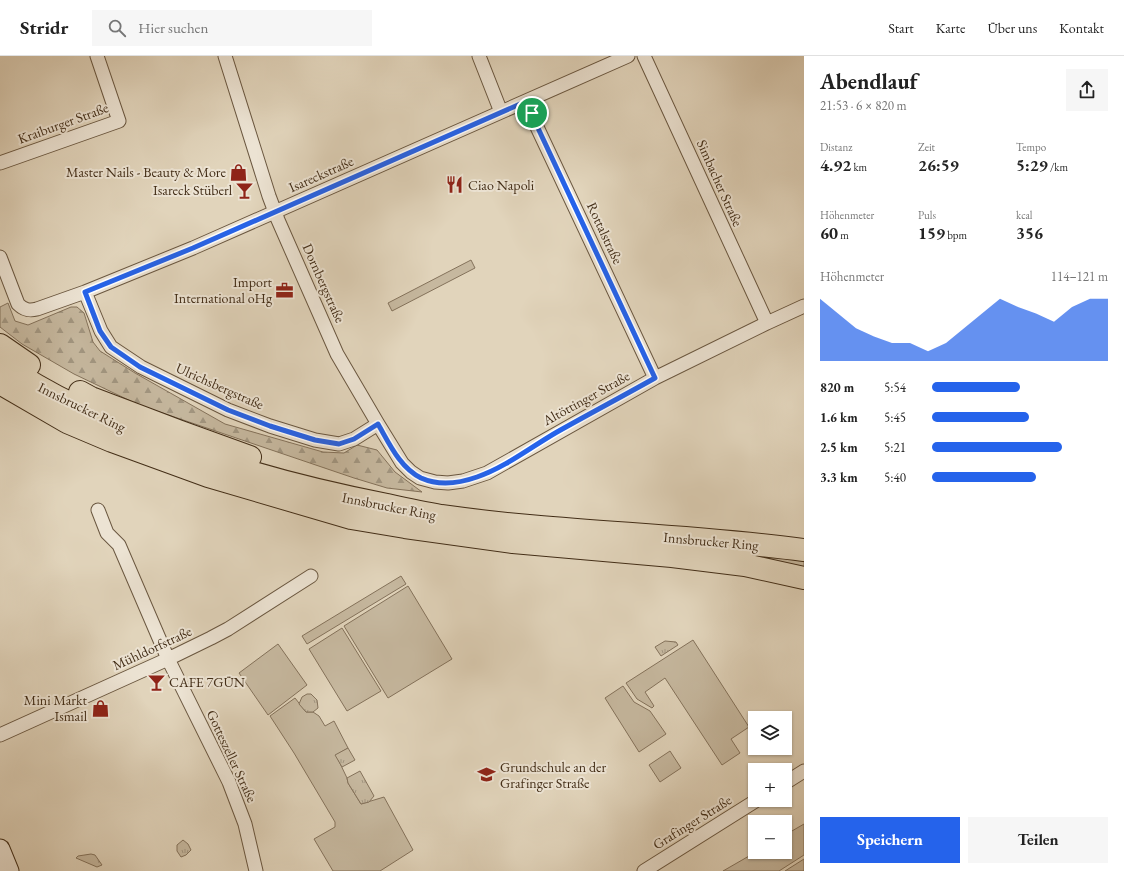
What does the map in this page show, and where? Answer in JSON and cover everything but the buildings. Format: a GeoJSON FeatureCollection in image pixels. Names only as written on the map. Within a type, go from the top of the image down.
{"type":"FeatureCollection","features":[{"type":"Feature","properties":{"kind":"highway"},"geometry":{"type":"LineString","coordinates":[[0,344],[29,365],[91,398],[185,434],[338,487],[375,503]]}},
{"type":"Feature","properties":{"kind":"highway","name":"Innsbrucker Ring"},"geometry":{"type":"LineString","coordinates":[[0,362],[20,376],[86,411],[115,424],[174,447],[278,480],[329,494],[448,517],[587,531],[742,543],[804,550]]}},
{"type":"Feature","properties":{"kind":"highway","name":"Innsbrucker Ring"},"geometry":{"type":"LineString","coordinates":[[0,383],[67,422],[112,441],[208,476],[351,518],[513,542],[672,556],[745,565],[804,578]]}},
{"type":"Feature","properties":{"kind":"highway"},"geometry":{"type":"LineString","coordinates":[[0,398],[65,433],[153,471],[230,496],[302,514],[351,518]]}},
{"type":"Feature","properties":{"kind":"main road"},"geometry":{"type":"LineString","coordinates":[[0,849],[10,871]]}},
{"type":"Feature","properties":{"kind":"street","name":"Kraiburger Straße"},"geometry":{"type":"LineString","coordinates":[[0,163],[119,121],[97,56]]}},
{"type":"Feature","properties":{"kind":"street","name":"Dornbergstraße"},"geometry":{"type":"LineString","coordinates":[[225,56],[275,211],[337,354],[402,463],[420,478],[435,482],[448,483]]}},
{"type":"Feature","properties":{"kind":"street"},"geometry":{"type":"LineString","coordinates":[[479,56],[501,112]]}},
{"type":"Feature","properties":{"kind":"street","name":"Isareckstraße"},"geometry":{"type":"LineString","coordinates":[[0,257],[18,304],[23,309],[37,309],[85,292],[193,248],[628,56]]}},
{"type":"Feature","properties":{"kind":"street","name":"Simbacher Straße"},"geometry":{"type":"LineString","coordinates":[[644,56],[666,100],[766,323]]}},
{"type":"Feature","properties":{"kind":"street","name":"Rottalstraße"},"geometry":{"type":"LineString","coordinates":[[527,101],[537,126],[655,378]]}},
{"type":"Feature","properties":{"kind":"street","name":"Ulrichsbergstraße"},"geometry":{"type":"LineString","coordinates":[[85,292],[100,331],[111,347],[140,367],[228,410],[270,426],[315,440],[339,444],[354,439],[378,424]]}},
{"type":"Feature","properties":{"kind":"street","name":"Altöttinger Straße"},"geometry":{"type":"LineString","coordinates":[[448,483],[463,481],[487,473],[655,378],[766,323],[804,306]]}},
{"type":"Feature","properties":{"kind":"street","name":"Gotteszeller Straße"},"geometry":{"type":"LineString","coordinates":[[98,510],[107,533],[119,546],[168,659],[229,782],[245,824],[256,871]]}},
{"type":"Feature","properties":{"kind":"street","name":"Mühldorfstraße"},"geometry":{"type":"LineString","coordinates":[[0,735],[168,659],[228,629],[311,576]]}},
{"type":"Feature","properties":{"kind":"street"},"geometry":{"type":"LineString","coordinates":[[792,778],[804,771]]}},
{"type":"Feature","properties":{"kind":"street","name":"Grafinger Straße"},"geometry":{"type":"LineString","coordinates":[[644,871],[748,806]]}},
{"type":"Feature","properties":{"kind":"green space"},"geometry":{"type":"Polygon","coordinates":[[[471,260],[475,268],[392,311],[388,303],[471,260]]]}},
{"type":"Feature","properties":{"kind":"green space"},"geometry":{"type":"Polygon","coordinates":[[[8,303],[15,321],[28,325],[71,307],[77,307],[84,313],[93,342],[100,351],[135,373],[225,424],[323,452],[344,453],[357,445],[377,450],[395,472],[422,492],[387,488],[354,478],[139,405],[74,374],[22,344],[0,327],[0,307],[8,303]]]}},
{"type":"Feature","properties":{"kind":"green space"},"geometry":{"type":"Polygon","coordinates":[[[762,552],[804,557],[804,568],[762,559],[762,552]]]}},
{"type":"Feature","properties":{"kind":"green space"},"geometry":{"type":"Polygon","coordinates":[[[401,576],[406,584],[307,644],[302,636],[401,576]]]}},
{"type":"Feature","properties":{"kind":"green space"},"geometry":{"type":"Polygon","coordinates":[[[408,586],[452,659],[388,698],[344,626],[408,586]]]}},
{"type":"Feature","properties":{"kind":"green space"},"geometry":{"type":"Polygon","coordinates":[[[342,628],[381,691],[347,711],[309,649],[342,628]]]}},
{"type":"Feature","properties":{"kind":"green space"},"geometry":{"type":"Polygon","coordinates":[[[693,640],[748,725],[748,728],[731,739],[740,753],[722,765],[665,678],[645,692],[654,706],[652,708],[637,699],[626,683],[693,640]]]}},
{"type":"Feature","properties":{"kind":"green space"},"geometry":{"type":"Polygon","coordinates":[[[665,641],[676,642],[678,645],[661,656],[655,647],[665,641]]]}},
{"type":"Feature","properties":{"kind":"green space"},"geometry":{"type":"Polygon","coordinates":[[[278,644],[307,685],[268,715],[239,673],[278,644]]]}},
{"type":"Feature","properties":{"kind":"green space"},"geometry":{"type":"Polygon","coordinates":[[[623,686],[634,702],[650,711],[666,734],[639,752],[605,698],[623,686]]]}},
{"type":"Feature","properties":{"kind":"green space"},"geometry":{"type":"Polygon","coordinates":[[[307,694],[311,694],[317,700],[318,708],[313,712],[306,712],[299,704],[302,697],[307,694]]]}},
{"type":"Feature","properties":{"kind":"green space"},"geometry":{"type":"Polygon","coordinates":[[[295,698],[306,712],[313,712],[319,716],[325,726],[334,721],[348,748],[336,755],[348,783],[361,804],[384,797],[413,850],[380,871],[333,871],[314,839],[335,827],[335,822],[270,716],[295,698]]]}},
{"type":"Feature","properties":{"kind":"green space"},"geometry":{"type":"Polygon","coordinates":[[[348,748],[355,760],[342,767],[335,755],[348,748]]]}},
{"type":"Feature","properties":{"kind":"green space"},"geometry":{"type":"Polygon","coordinates":[[[670,751],[681,768],[660,782],[649,765],[670,751]]]}},
{"type":"Feature","properties":{"kind":"green space"},"geometry":{"type":"Polygon","coordinates":[[[360,771],[374,796],[369,802],[361,804],[348,783],[347,778],[360,771]]]}},
{"type":"Feature","properties":{"kind":"green space"},"geometry":{"type":"Polygon","coordinates":[[[804,824],[804,855],[779,871],[723,871],[748,857],[748,859],[792,859],[792,831],[804,824]]]}},
{"type":"Feature","properties":{"kind":"green space"},"geometry":{"type":"Polygon","coordinates":[[[183,840],[188,844],[191,850],[186,855],[181,857],[177,851],[177,845],[183,840]]]}},
{"type":"Feature","properties":{"kind":"green space"},"geometry":{"type":"Polygon","coordinates":[[[91,854],[95,855],[102,865],[97,867],[76,858],[78,856],[91,854]]]}},
{"type":"Feature","properties":{"kind":"green space"},"geometry":{"type":"Polygon","coordinates":[[[804,859],[804,871],[785,871],[804,859]]]}},
{"type":"Feature","properties":{"kind":"place","name":"Master Nails - Beauty & More"},"geometry":{"type":"Point","coordinates":[239,172]}},
{"type":"Feature","properties":{"kind":"place","name":"Ciao Napoli"},"geometry":{"type":"Point","coordinates":[455,185]}},
{"type":"Feature","properties":{"kind":"place","name":"Isareck Stüberl"},"geometry":{"type":"Point","coordinates":[245,190]}},
{"type":"Feature","properties":{"kind":"place","name":"Import International oHg"},"geometry":{"type":"Point","coordinates":[285,290]}},
{"type":"Feature","properties":{"kind":"place","name":"CAFE 7GÜN"},"geometry":{"type":"Point","coordinates":[156,682]}},
{"type":"Feature","properties":{"kind":"place","name":"Mini Markt Ismail"},"geometry":{"type":"Point","coordinates":[100,708]}},
{"type":"Feature","properties":{"kind":"place","name":"Grundschule an der Grafinger Straße"},"geometry":{"type":"Point","coordinates":[487,775]}},
{"type":"Feature","properties":{"kind":"route"},"geometry":{"type":"LineString","coordinates":[[527,101],[532,113],[655,378],[557,432],[499,467],[487,473],[463,481],[448,483],[435,482],[420,478],[402,463],[378,424],[354,439],[339,444],[315,440],[270,426],[228,410],[140,367],[111,347],[100,331],[85,292],[193,248],[527,101]]}}]}
